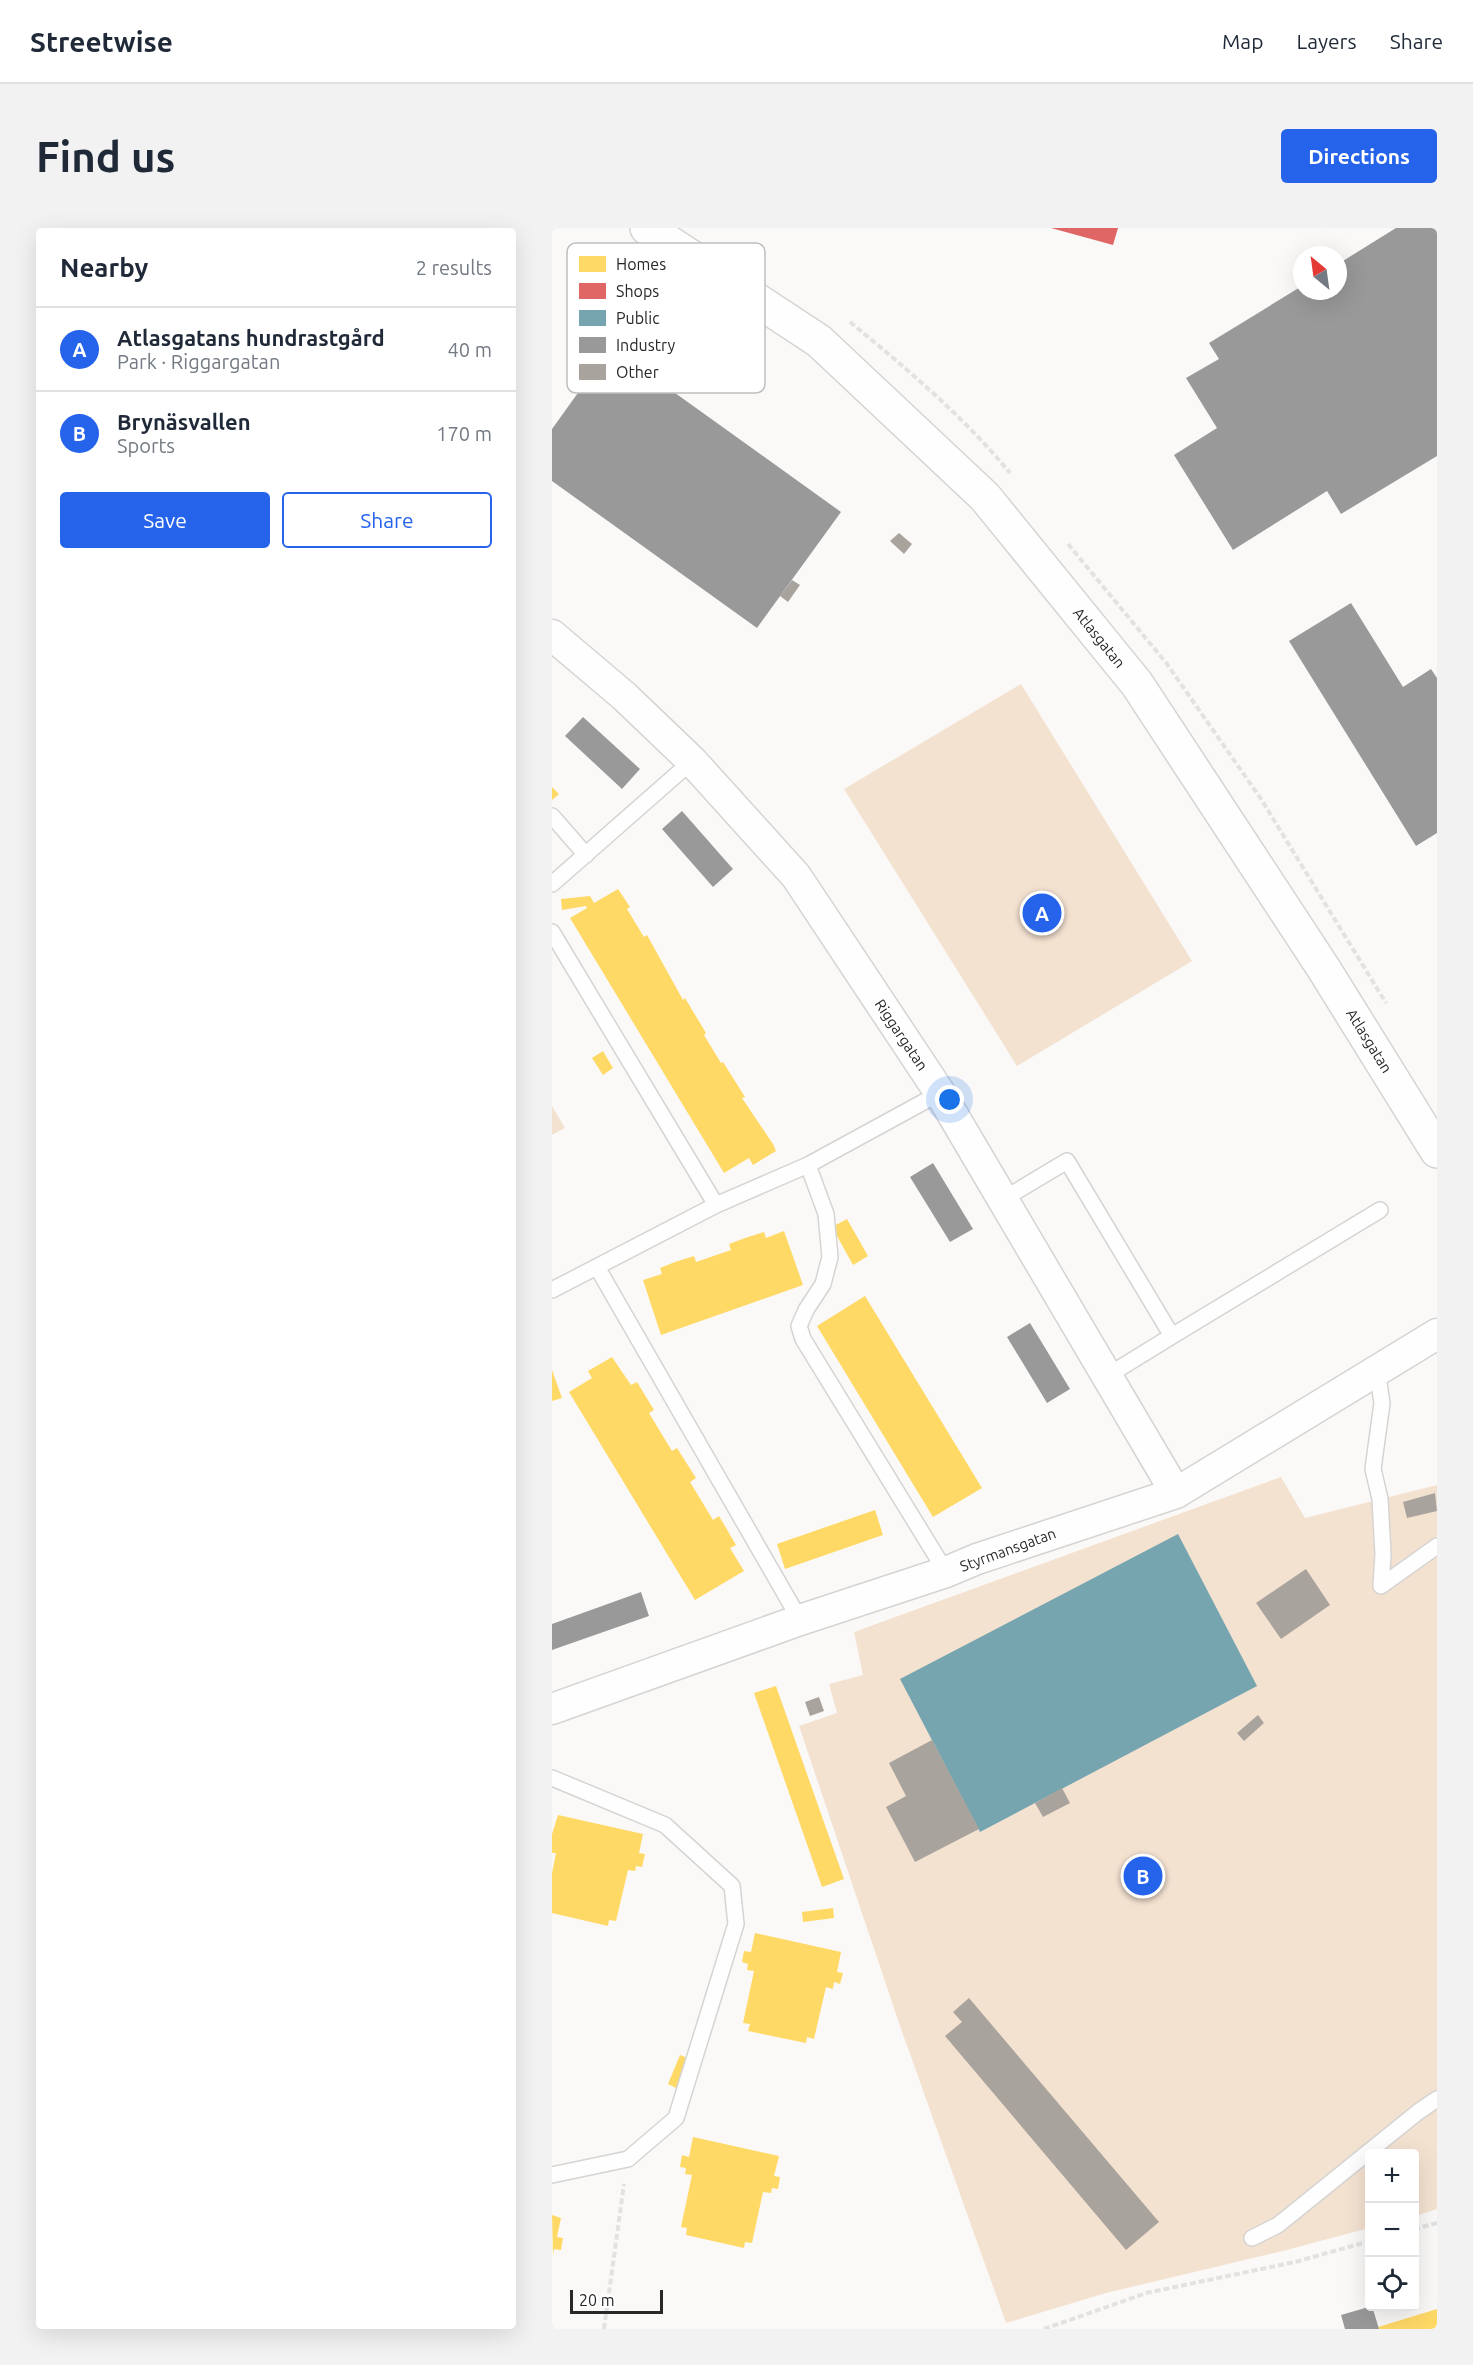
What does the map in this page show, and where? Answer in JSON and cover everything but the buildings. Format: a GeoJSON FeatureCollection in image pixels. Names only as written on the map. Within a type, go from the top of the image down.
{"type":"FeatureCollection","features":[{"type":"Feature","properties":{"kind":"street","name":"Atlasgatan"},"geometry":{"type":"LineString","coordinates":[[647,228],[670,243]]}},
{"type":"Feature","properties":{"kind":"street","name":"Atlasgatan"},"geometry":{"type":"LineString","coordinates":[[765,306],[819,341],[985,497],[1137,684],[1324,969],[1437,1151]]}},
{"type":"Feature","properties":{"kind":"street","name":"Riggargatan"},"geometry":{"type":"LineString","coordinates":[[552,635],[624,696],[692,762],[796,876],[940,1093],[1176,1493]]}},
{"type":"Feature","properties":{"kind":"street","name":"Styrmansgatan"},"geometry":{"type":"LineString","coordinates":[[552,1709],[800,1620],[1176,1493],[1437,1334]]}},
{"type":"Feature","properties":{"kind":"lane"},"geometry":{"type":"LineString","coordinates":[[552,884],[692,762]]}},
{"type":"Feature","properties":{"kind":"lane"},"geometry":{"type":"LineString","coordinates":[[552,816],[586,855]]}},
{"type":"Feature","properties":{"kind":"lane"},"geometry":{"type":"LineString","coordinates":[[552,932],[716,1205]]}},
{"type":"Feature","properties":{"kind":"lane"},"geometry":{"type":"LineString","coordinates":[[552,1290],[716,1205],[808,1165],[940,1093]]}},
{"type":"Feature","properties":{"kind":"lane"},"geometry":{"type":"LineString","coordinates":[[1002,1200],[1067,1161],[1172,1336]]}},
{"type":"Feature","properties":{"kind":"lane"},"geometry":{"type":"LineString","coordinates":[[808,1165],[826,1214],[830,1257],[823,1284],[799,1326],[803,1339],[946,1572]]}},
{"type":"Feature","properties":{"kind":"lane"},"geometry":{"type":"LineString","coordinates":[[1107,1376],[1380,1210]]}},
{"type":"Feature","properties":{"kind":"lane"},"geometry":{"type":"LineString","coordinates":[[597,1267],[800,1620]]}},
{"type":"Feature","properties":{"kind":"lane"},"geometry":{"type":"LineString","coordinates":[[1377,1370],[1382,1403],[1373,1469],[1380,1499],[1383,1554],[1381,1586],[1437,1546]]}},
{"type":"Feature","properties":{"kind":"lane"},"geometry":{"type":"LineString","coordinates":[[552,1778],[665,1825],[732,1886],[736,1924],[676,2118],[628,2159],[552,2175]]}},
{"type":"Feature","properties":{"kind":"lane"},"geometry":{"type":"LineString","coordinates":[[1252,2238],[1278,2225],[1437,2099]]}},
{"type":"Feature","properties":{"kind":"path"},"geometry":{"type":"LineString","coordinates":[[604,2329],[628,2159]]}},
{"type":"Feature","properties":{"kind":"path"},"geometry":{"type":"LineString","coordinates":[[1419,2228],[1437,2223]]}},
{"type":"Feature","properties":{"kind":"path"},"geometry":{"type":"LineString","coordinates":[[1044,2329],[1146,2293],[1295,2262],[1365,2242]]}},
{"type":"Feature","properties":{"kind":"shaded area"},"geometry":{"type":"Polygon","coordinates":[[[1021,684],[1192,961],[1017,1066],[844,789],[1021,684]]]}},
{"type":"Feature","properties":{"kind":"shaded area"},"geometry":{"type":"Polygon","coordinates":[[[552,1106],[565,1128],[552,1135],[552,1106]]]}},
{"type":"Feature","properties":{"kind":"shaded area"},"geometry":{"type":"Polygon","coordinates":[[[1281,1477],[1305,1518],[1437,1485],[1437,2209],[1419,2215],[1419,2149],[1365,2149],[1365,2229],[1106,2293],[1006,2323],[900,2026],[799,1726],[837,1713],[829,1684],[863,1675],[854,1632],[1281,1477]]]}},
{"type":"Feature","properties":{"kind":"place","name":"Atlasgatans hundrastgård"},"geometry":{"type":"Point","coordinates":[1042,913]}},
{"type":"Feature","properties":{"kind":"place","name":"Brynäsvallen"},"geometry":{"type":"Point","coordinates":[1143,1876]}}]}
